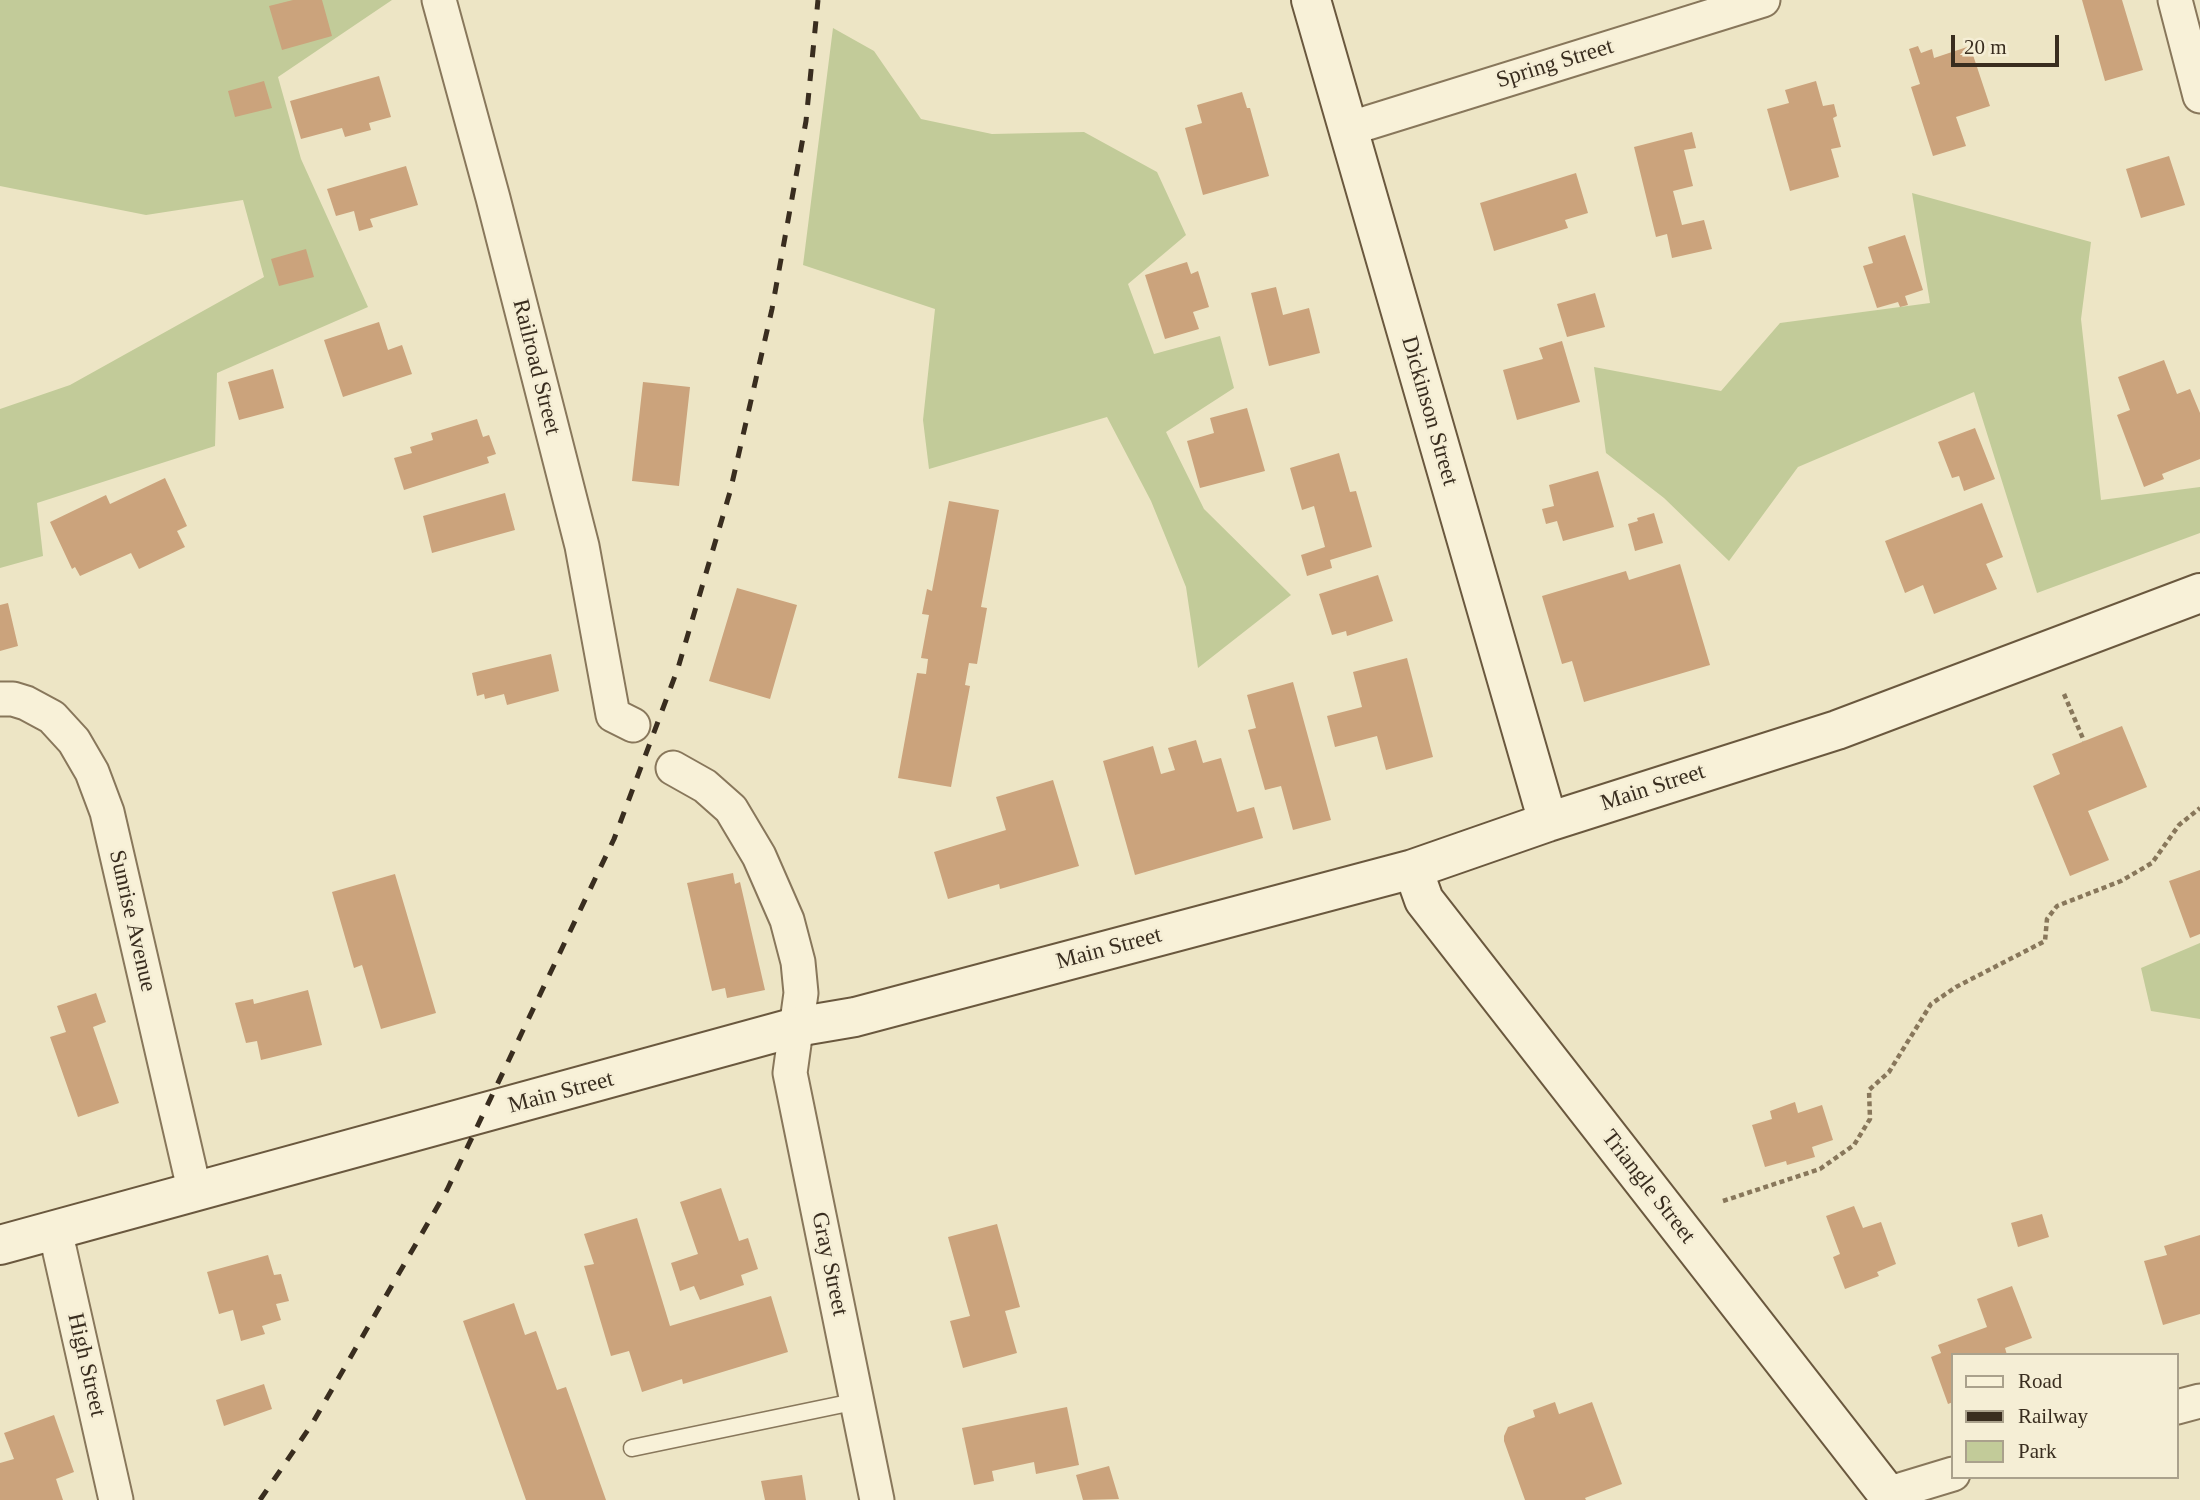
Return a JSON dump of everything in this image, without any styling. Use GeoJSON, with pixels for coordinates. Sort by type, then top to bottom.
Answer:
{"type":"FeatureCollection","features":[{"type":"Feature","properties":{"kind":"main road","name":"Dickinson Street"},"geometry":{"type":"LineString","coordinates":[[1311,0],[1548,822]]}},
{"type":"Feature","properties":{"kind":"main road","name":"Main Street"},"geometry":{"type":"LineString","coordinates":[[0,1245],[796,1027],[855,1017],[1413,869],[1548,822],[1836,730],[2200,593]]}},
{"type":"Feature","properties":{"kind":"main road","name":"Triangle Street"},"geometry":{"type":"LineString","coordinates":[[1413,869],[1424,900],[1889,1497]]}},
{"type":"Feature","properties":{"kind":"street","name":"Railroad Street"},"geometry":{"type":"LineString","coordinates":[[439,0],[582,546],[613,715],[633,725]]}},
{"type":"Feature","properties":{"kind":"street","name":"Spring Street"},"geometry":{"type":"LineString","coordinates":[[1348,129],[1763,0]]}},
{"type":"Feature","properties":{"kind":"street"},"geometry":{"type":"LineString","coordinates":[[2175,0],[2200,96]]}},
{"type":"Feature","properties":{"kind":"street","name":"Sunrise Avenue"},"geometry":{"type":"LineString","coordinates":[[0,699],[26,703],[52,718],[74,741],[92,772],[107,812],[195,1193]]}},
{"type":"Feature","properties":{"kind":"street"},"geometry":{"type":"LineString","coordinates":[[673,768],[705,786],[731,809],[759,856],[787,920],[798,962],[801,993],[796,1027]]}},
{"type":"Feature","properties":{"kind":"street","name":"Gray Street"},"geometry":{"type":"LineString","coordinates":[[796,1027],[790,1073],[877,1500]]}},
{"type":"Feature","properties":{"kind":"street","name":"High Street"},"geometry":{"type":"LineString","coordinates":[[55,1230],[116,1500]]}},
{"type":"Feature","properties":{"kind":"street"},"geometry":{"type":"LineString","coordinates":[[2179,1406],[2200,1401]]}},
{"type":"Feature","properties":{"kind":"street"},"geometry":{"type":"LineString","coordinates":[[1889,1497],[1952,1474]]}},
{"type":"Feature","properties":{"kind":"lane"},"geometry":{"type":"LineString","coordinates":[[632,1448],[858,1401]]}},
{"type":"Feature","properties":{"kind":"path"},"geometry":{"type":"LineString","coordinates":[[2064,694],[2084,741]]}},
{"type":"Feature","properties":{"kind":"path"},"geometry":{"type":"LineString","coordinates":[[1723,1201],[1820,1169],[1854,1146],[1870,1119],[1869,1090],[1889,1072],[1930,1004],[1956,987],[2045,941],[2047,919],[2057,906],[2121,881],[2152,863],[2179,825],[2200,808]]}},
{"type":"Feature","properties":{"kind":"green space"},"geometry":{"type":"Polygon","coordinates":[[[0,0],[392,0],[278,77],[301,159],[368,307],[217,373],[215,446],[37,503],[43,556],[0,568],[0,409],[70,385],[264,277],[243,200],[146,215],[0,186],[0,0]]]}},
{"type":"Feature","properties":{"kind":"green space"},"geometry":{"type":"Polygon","coordinates":[[[833,28],[874,51],[921,119],[992,134],[1084,132],[1157,172],[1186,235],[1128,284],[1154,354],[1220,336],[1234,388],[1166,432],[1204,509],[1291,595],[1198,668],[1186,587],[1151,501],[1107,417],[929,469],[923,420],[935,309],[803,265],[833,28]]]}},
{"type":"Feature","properties":{"kind":"green space"},"geometry":{"type":"Polygon","coordinates":[[[1912,193],[2091,242],[2081,319],[2101,500],[2200,487],[2200,533],[2037,593],[1974,392],[1798,467],[1729,561],[1664,498],[1606,453],[1594,367],[1721,391],[1780,323],[1930,303],[1912,193]]]}},
{"type":"Feature","properties":{"kind":"green space"},"geometry":{"type":"Polygon","coordinates":[[[2200,943],[2200,1019],[2151,1011],[2141,968],[2200,943]]]}},
{"type":"Feature","properties":{"kind":"building"},"geometry":{"type":"Polygon","coordinates":[[[293,0],[322,0],[332,36],[282,50],[269,6],[293,0]]]}},
{"type":"Feature","properties":{"kind":"building"},"geometry":{"type":"Polygon","coordinates":[[[2082,0],[2122,0],[2143,70],[2105,81],[2082,0]]]}},
{"type":"Feature","properties":{"kind":"building"},"geometry":{"type":"Polygon","coordinates":[[[1918,46],[1921,53],[1932,49],[1934,58],[1970,46],[1990,106],[1956,117],[1966,146],[1933,156],[1911,87],[1920,84],[1909,49],[1918,46]]]}},
{"type":"Feature","properties":{"kind":"building"},"geometry":{"type":"Polygon","coordinates":[[[379,76],[391,117],[369,123],[371,130],[345,137],[342,128],[301,139],[290,101],[379,76]]]}},
{"type":"Feature","properties":{"kind":"building"},"geometry":{"type":"Polygon","coordinates":[[[264,81],[272,108],[235,117],[228,91],[264,81]]]}},
{"type":"Feature","properties":{"kind":"building"},"geometry":{"type":"Polygon","coordinates":[[[1816,81],[1823,106],[1834,104],[1837,116],[1833,118],[1841,147],[1831,149],[1839,177],[1790,191],[1767,109],[1789,103],[1785,90],[1816,81]]]}},
{"type":"Feature","properties":{"kind":"building"},"geometry":{"type":"Polygon","coordinates":[[[1242,92],[1247,108],[1250,108],[1269,176],[1203,195],[1185,128],[1202,123],[1197,105],[1242,92]]]}},
{"type":"Feature","properties":{"kind":"building"},"geometry":{"type":"Polygon","coordinates":[[[1692,132],[1696,148],[1684,150],[1693,186],[1673,191],[1682,225],[1704,220],[1712,249],[1672,258],[1667,234],[1656,237],[1634,147],[1692,132]]]}},
{"type":"Feature","properties":{"kind":"building"},"geometry":{"type":"Polygon","coordinates":[[[2169,156],[2185,205],[2141,218],[2126,169],[2169,156]]]}},
{"type":"Feature","properties":{"kind":"building"},"geometry":{"type":"Polygon","coordinates":[[[406,166],[418,205],[370,219],[373,227],[359,231],[354,211],[336,216],[327,189],[406,166]]]}},
{"type":"Feature","properties":{"kind":"building"},"geometry":{"type":"Polygon","coordinates":[[[1576,173],[1588,213],[1565,220],[1568,228],[1494,251],[1480,203],[1576,173]]]}},
{"type":"Feature","properties":{"kind":"building"},"geometry":{"type":"Polygon","coordinates":[[[1905,235],[1923,290],[1905,296],[1908,305],[1900,307],[1898,302],[1877,308],[1863,266],[1873,263],[1868,247],[1905,235]]]}},
{"type":"Feature","properties":{"kind":"building"},"geometry":{"type":"Polygon","coordinates":[[[306,249],[314,277],[279,286],[271,259],[306,249]]]}},
{"type":"Feature","properties":{"kind":"building"},"geometry":{"type":"Polygon","coordinates":[[[1187,262],[1191,274],[1198,271],[1209,307],[1193,312],[1199,329],[1165,339],[1145,275],[1187,262]]]}},
{"type":"Feature","properties":{"kind":"building"},"geometry":{"type":"Polygon","coordinates":[[[1276,287],[1283,315],[1309,308],[1320,353],[1269,366],[1251,293],[1276,287]]]}},
{"type":"Feature","properties":{"kind":"building"},"geometry":{"type":"Polygon","coordinates":[[[1595,293],[1605,327],[1567,337],[1557,304],[1595,293]]]}},
{"type":"Feature","properties":{"kind":"building"},"geometry":{"type":"Polygon","coordinates":[[[379,322],[388,350],[402,345],[412,374],[343,397],[324,340],[379,322]]]}},
{"type":"Feature","properties":{"kind":"building"},"geometry":{"type":"Polygon","coordinates":[[[1562,341],[1580,402],[1517,420],[1503,370],[1543,359],[1539,348],[1562,341]]]}},
{"type":"Feature","properties":{"kind":"building"},"geometry":{"type":"Polygon","coordinates":[[[2164,360],[2177,394],[2190,389],[2200,413],[2200,459],[2162,474],[2164,479],[2144,487],[2117,415],[2130,410],[2118,377],[2164,360]]]}},
{"type":"Feature","properties":{"kind":"building"},"geometry":{"type":"Polygon","coordinates":[[[273,369],[284,408],[239,420],[228,382],[273,369]]]}},
{"type":"Feature","properties":{"kind":"building"},"geometry":{"type":"Polygon","coordinates":[[[643,382],[690,387],[679,486],[632,481],[643,382]]]}},
{"type":"Feature","properties":{"kind":"building"},"geometry":{"type":"Polygon","coordinates":[[[1247,408],[1265,471],[1200,488],[1187,441],[1214,433],[1210,418],[1247,408]]]}},
{"type":"Feature","properties":{"kind":"building"},"geometry":{"type":"Polygon","coordinates":[[[477,419],[483,437],[489,435],[496,454],[487,457],[489,463],[404,490],[394,458],[412,453],[410,447],[433,440],[431,433],[477,419]]]}},
{"type":"Feature","properties":{"kind":"building"},"geometry":{"type":"Polygon","coordinates":[[[1975,428],[1995,479],[1964,491],[1959,476],[1952,478],[1938,442],[1975,428]]]}},
{"type":"Feature","properties":{"kind":"building"},"geometry":{"type":"Polygon","coordinates":[[[1339,453],[1350,492],[1356,491],[1372,547],[1330,560],[1332,568],[1307,576],[1301,555],[1325,547],[1314,506],[1302,510],[1290,468],[1339,453]]]}},
{"type":"Feature","properties":{"kind":"building"},"geometry":{"type":"Polygon","coordinates":[[[1598,471],[1614,527],[1563,541],[1557,521],[1546,524],[1542,509],[1554,506],[1549,485],[1598,471]]]}},
{"type":"Feature","properties":{"kind":"building"},"geometry":{"type":"Polygon","coordinates":[[[165,478],[187,526],[177,531],[185,547],[139,569],[131,553],[80,576],[75,567],[72,569],[50,522],[106,495],[110,504],[165,478]]]}},
{"type":"Feature","properties":{"kind":"building"},"geometry":{"type":"Polygon","coordinates":[[[505,493],[515,530],[432,553],[423,516],[505,493]]]}},
{"type":"Feature","properties":{"kind":"building"},"geometry":{"type":"Polygon","coordinates":[[[949,501],[999,510],[981,607],[987,608],[977,664],[969,663],[965,685],[970,686],[951,787],[898,778],[917,673],[926,674],[928,659],[921,658],[929,615],[922,614],[927,589],[932,591],[949,501]]]}},
{"type":"Feature","properties":{"kind":"building"},"geometry":{"type":"Polygon","coordinates":[[[1982,503],[2003,557],[1986,564],[1997,589],[1934,614],[1923,585],[1905,593],[1885,541],[1982,503]]]}},
{"type":"Feature","properties":{"kind":"building"},"geometry":{"type":"Polygon","coordinates":[[[1654,513],[1663,543],[1635,551],[1628,524],[1654,513]]]}},
{"type":"Feature","properties":{"kind":"building"},"geometry":{"type":"Polygon","coordinates":[[[1680,564],[1710,665],[1584,702],[1572,661],[1562,664],[1542,596],[1626,571],[1629,580],[1680,564]]]}},
{"type":"Feature","properties":{"kind":"building"},"geometry":{"type":"Polygon","coordinates":[[[1378,575],[1393,621],[1347,636],[1346,631],[1332,635],[1319,594],[1378,575]]]}},
{"type":"Feature","properties":{"kind":"building"},"geometry":{"type":"Polygon","coordinates":[[[737,588],[797,605],[770,699],[709,681],[737,588]]]}},
{"type":"Feature","properties":{"kind":"building"},"geometry":{"type":"Polygon","coordinates":[[[8,603],[18,646],[0,651],[0,605],[8,603]]]}},
{"type":"Feature","properties":{"kind":"building"},"geometry":{"type":"Polygon","coordinates":[[[551,654],[559,691],[507,705],[504,694],[485,699],[484,694],[477,696],[472,673],[551,654]]]}},
{"type":"Feature","properties":{"kind":"building"},"geometry":{"type":"Polygon","coordinates":[[[1407,658],[1433,757],[1386,770],[1377,736],[1335,747],[1327,716],[1362,707],[1353,672],[1407,658]]]}},
{"type":"Feature","properties":{"kind":"building"},"geometry":{"type":"Polygon","coordinates":[[[1293,682],[1331,820],[1293,830],[1281,786],[1265,790],[1248,730],[1256,728],[1247,695],[1293,682]]]}},
{"type":"Feature","properties":{"kind":"building"},"geometry":{"type":"Polygon","coordinates":[[[2122,726],[2147,787],[2088,811],[2109,860],[2070,876],[2033,786],[2060,774],[2052,754],[2122,726]]]}},
{"type":"Feature","properties":{"kind":"building"},"geometry":{"type":"Polygon","coordinates":[[[1196,740],[1203,763],[1221,758],[1237,812],[1254,807],[1263,838],[1135,875],[1103,761],[1153,746],[1161,774],[1175,770],[1168,748],[1196,740]]]}},
{"type":"Feature","properties":{"kind":"building"},"geometry":{"type":"Polygon","coordinates":[[[1053,780],[1079,866],[1000,889],[999,884],[948,899],[934,852],[1006,830],[996,797],[1053,780]]]}},
{"type":"Feature","properties":{"kind":"building"},"geometry":{"type":"Polygon","coordinates":[[[2200,870],[2200,934],[2190,938],[2169,881],[2200,870]]]}},
{"type":"Feature","properties":{"kind":"building"},"geometry":{"type":"Polygon","coordinates":[[[733,873],[735,884],[740,882],[765,990],[727,998],[725,988],[712,991],[687,883],[733,873]]]}},
{"type":"Feature","properties":{"kind":"building"},"geometry":{"type":"Polygon","coordinates":[[[395,874],[436,1013],[381,1029],[362,965],[354,968],[332,892],[395,874]]]}},
{"type":"Feature","properties":{"kind":"building"},"geometry":{"type":"Polygon","coordinates":[[[308,990],[322,1045],[261,1060],[257,1041],[246,1043],[235,1003],[253,999],[254,1004],[308,990]]]}},
{"type":"Feature","properties":{"kind":"building"},"geometry":{"type":"Polygon","coordinates":[[[96,993],[106,1022],[93,1027],[119,1103],[78,1117],[50,1037],[66,1032],[57,1006],[96,993]]]}},
{"type":"Feature","properties":{"kind":"building"},"geometry":{"type":"Polygon","coordinates":[[[1795,1102],[1798,1113],[1822,1105],[1833,1140],[1812,1147],[1815,1157],[1787,1165],[1786,1161],[1765,1167],[1752,1125],[1772,1119],[1770,1111],[1795,1102]]]}},
{"type":"Feature","properties":{"kind":"building"},"geometry":{"type":"Polygon","coordinates":[[[721,1188],[739,1241],[748,1238],[758,1269],[741,1275],[744,1285],[700,1300],[694,1286],[680,1291],[671,1263],[698,1254],[680,1202],[721,1188]]]}},
{"type":"Feature","properties":{"kind":"building"},"geometry":{"type":"Polygon","coordinates":[[[1854,1206],[1863,1228],[1881,1222],[1896,1264],[1877,1272],[1879,1276],[1845,1289],[1833,1257],[1840,1254],[1826,1216],[1854,1206]]]}},
{"type":"Feature","properties":{"kind":"building"},"geometry":{"type":"Polygon","coordinates":[[[2042,1214],[2049,1237],[2018,1247],[2011,1223],[2042,1214]]]}},
{"type":"Feature","properties":{"kind":"building"},"geometry":{"type":"Polygon","coordinates":[[[637,1218],[670,1326],[771,1296],[788,1352],[683,1384],[682,1379],[642,1392],[629,1351],[611,1356],[584,1266],[594,1264],[584,1234],[637,1218]]]}},
{"type":"Feature","properties":{"kind":"building"},"geometry":{"type":"Polygon","coordinates":[[[997,1224],[1020,1307],[1005,1311],[1017,1353],[963,1368],[950,1321],[970,1316],[948,1237],[997,1224]]]}},
{"type":"Feature","properties":{"kind":"building"},"geometry":{"type":"Polygon","coordinates":[[[2200,1235],[2200,1314],[2163,1325],[2144,1261],[2167,1255],[2164,1246],[2200,1235]]]}},
{"type":"Feature","properties":{"kind":"building"},"geometry":{"type":"Polygon","coordinates":[[[268,1255],[274,1275],[281,1274],[289,1301],[276,1304],[281,1320],[262,1326],[265,1334],[241,1341],[233,1310],[219,1314],[207,1272],[268,1255]]]}},
{"type":"Feature","properties":{"kind":"building"},"geometry":{"type":"Polygon","coordinates":[[[2012,1286],[2032,1338],[2005,1348],[2006,1353],[1952,1353],[1952,1402],[1948,1404],[1931,1357],[1941,1353],[1938,1345],[1987,1327],[1977,1299],[2012,1286]]]}},
{"type":"Feature","properties":{"kind":"building"},"geometry":{"type":"Polygon","coordinates":[[[514,1303],[525,1335],[536,1331],[557,1390],[566,1387],[606,1500],[526,1500],[463,1321],[514,1303]]]}},
{"type":"Feature","properties":{"kind":"building"},"geometry":{"type":"Polygon","coordinates":[[[264,1384],[272,1409],[224,1426],[216,1400],[264,1384]]]}},
{"type":"Feature","properties":{"kind":"building"},"geometry":{"type":"Polygon","coordinates":[[[1555,1402],[1559,1414],[1592,1402],[1622,1484],[1585,1498],[1586,1500],[1525,1500],[1504,1436],[1508,1427],[1535,1417],[1533,1410],[1555,1402]]]}},
{"type":"Feature","properties":{"kind":"building"},"geometry":{"type":"Polygon","coordinates":[[[1067,1407],[1079,1465],[1036,1474],[1034,1462],[992,1471],[994,1481],[974,1485],[962,1428],[1067,1407]]]}},
{"type":"Feature","properties":{"kind":"building"},"geometry":{"type":"Polygon","coordinates":[[[54,1415],[74,1472],[56,1479],[63,1500],[0,1500],[0,1463],[14,1459],[4,1433],[54,1415]]]}},
{"type":"Feature","properties":{"kind":"building"},"geometry":{"type":"Polygon","coordinates":[[[1109,1466],[1119,1499],[1083,1500],[1076,1475],[1109,1466]]]}},
{"type":"Feature","properties":{"kind":"building"},"geometry":{"type":"Polygon","coordinates":[[[802,1475],[806,1500],[765,1500],[761,1481],[802,1475]]]}},
{"type":"Feature","properties":{"kind":"railway"},"geometry":{"type":"LineString","coordinates":[[260,1500],[312,1424],[447,1190],[614,839],[678,668],[730,492],[772,309],[806,121],[818,0]]}}]}
